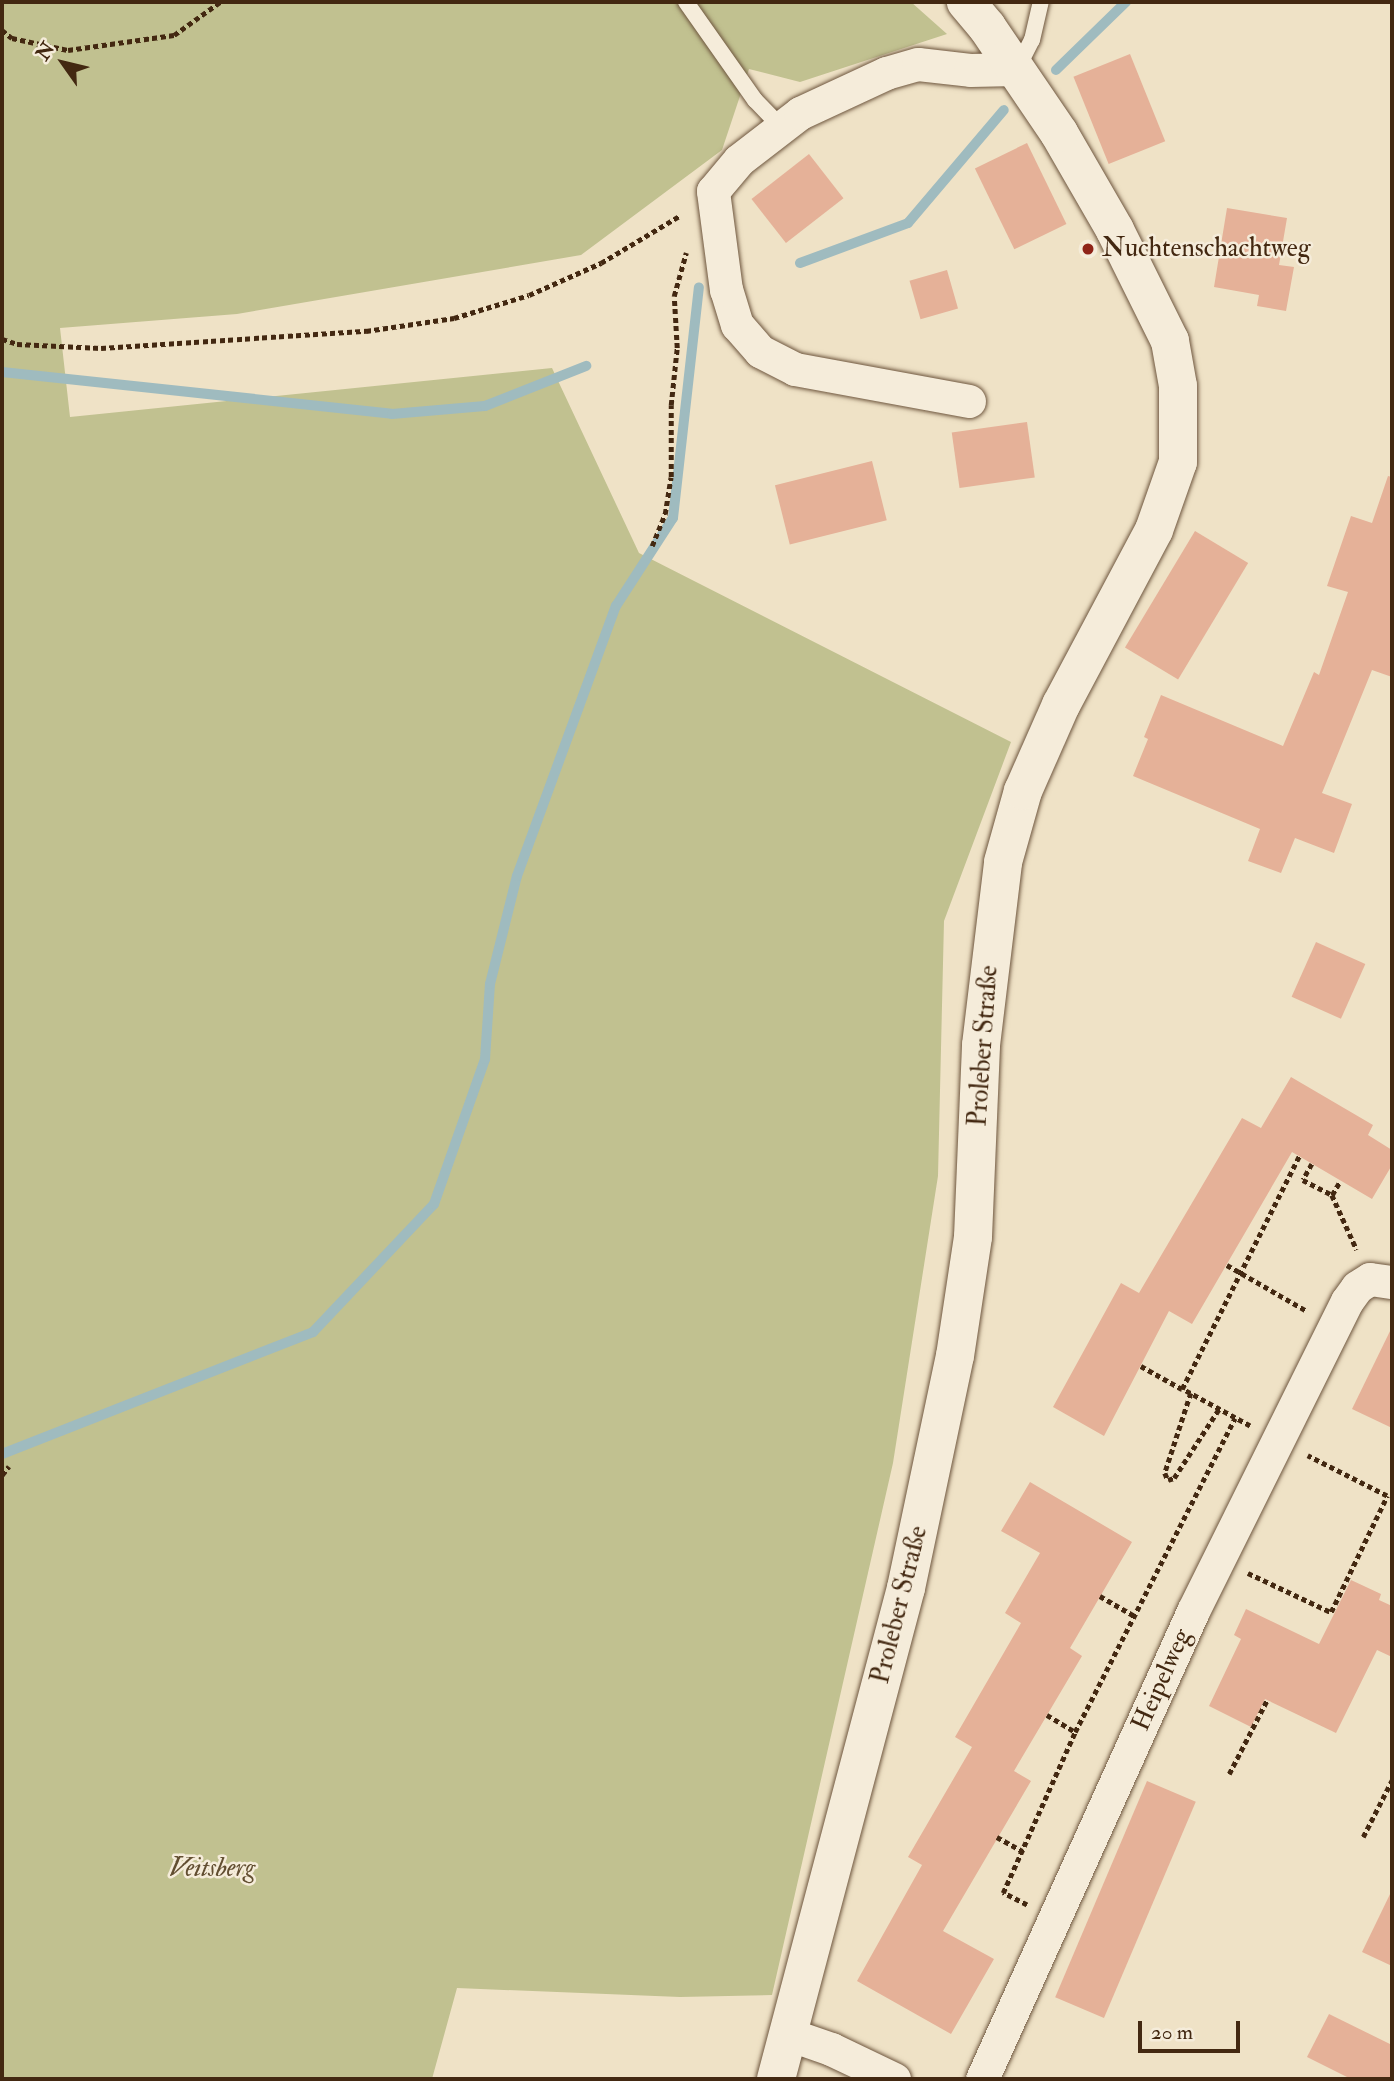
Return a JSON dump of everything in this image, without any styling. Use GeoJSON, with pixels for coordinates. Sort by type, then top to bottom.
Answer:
{"type":"FeatureCollection","features":[{"type":"Feature","properties":{"kind":"main road","name":"Proleber Straße"},"geometry":{"type":"LineString","coordinates":[[776,2079],[906,1588],[956,1356],[973,1237],[981,1045],[1003,862],[1028,778],[1061,705],[1154,530],[1178,462],[1178,386],[1170,341],[1115,230],[1059,132],[1017,69],[966,2]]}},
{"type":"Feature","properties":{"kind":"street"},"geometry":{"type":"LineString","coordinates":[[969,401],[795,369],[760,351],[737,325],[726,290],[713,191],[739,160],[800,113],[886,73],[918,64],[970,70],[1017,69]]}},
{"type":"Feature","properties":{"kind":"street","name":"Heipelweg"},"geometry":{"type":"LineString","coordinates":[[982,2079],[1219,1559],[1277,1441],[1373,1283]]}},
{"type":"Feature","properties":{"kind":"street"},"geometry":{"type":"LineString","coordinates":[[788,2034],[831,2049],[894,2079]]}},
{"type":"Feature","properties":{"kind":"lane"},"geometry":{"type":"LineString","coordinates":[[686,2],[755,100],[781,127]]}},
{"type":"Feature","properties":{"kind":"lane"},"geometry":{"type":"LineString","coordinates":[[1017,69],[1032,40],[1041,2]]}},
{"type":"Feature","properties":{"kind":"path"},"geometry":{"type":"LineString","coordinates":[[2,30],[12,38],[68,50],[174,34],[220,2]]}},
{"type":"Feature","properties":{"kind":"path"},"geometry":{"type":"LineString","coordinates":[[2,339],[17,344],[101,348],[366,331],[454,318],[529,295],[601,263],[668,225],[713,191]]}},
{"type":"Feature","properties":{"kind":"path"},"geometry":{"type":"LineString","coordinates":[[652,546],[665,514],[671,477],[671,405],[677,348],[674,296],[689,242]]}},
{"type":"Feature","properties":{"kind":"path"},"geometry":{"type":"LineString","coordinates":[[1182,1389],[1299,1156]]}},
{"type":"Feature","properties":{"kind":"path"},"geometry":{"type":"LineString","coordinates":[[1312,1164],[1303,1180],[1332,1195],[1373,1283]]}},
{"type":"Feature","properties":{"kind":"path"},"geometry":{"type":"LineString","coordinates":[[1332,1195],[1340,1181]]}},
{"type":"Feature","properties":{"kind":"path"},"geometry":{"type":"LineString","coordinates":[[1227,1265],[1273,1291]]}},
{"type":"Feature","properties":{"kind":"path"},"geometry":{"type":"LineString","coordinates":[[1141,1366],[1191,1393],[1219,1409],[1174,1478],[1168,1480],[1165,1473],[1191,1393]]}},
{"type":"Feature","properties":{"kind":"path"},"geometry":{"type":"LineString","coordinates":[[1055,1918],[1003,1893],[1075,1732],[1235,1418]]}},
{"type":"Feature","properties":{"kind":"path"},"geometry":{"type":"LineString","coordinates":[[1219,1559],[1331,1612],[1390,1497],[1277,1441]]}},
{"type":"Feature","properties":{"kind":"path"},"geometry":{"type":"LineString","coordinates":[[2,1475],[9,1466]]}},
{"type":"Feature","properties":{"kind":"path"},"geometry":{"type":"LineString","coordinates":[[1100,1596],[1134,1616]]}},
{"type":"Feature","properties":{"kind":"path"},"geometry":{"type":"LineString","coordinates":[[1229,1774],[1267,1700]]}},
{"type":"Feature","properties":{"kind":"path"},"geometry":{"type":"LineString","coordinates":[[1047,1715],[1075,1732]]}},
{"type":"Feature","properties":{"kind":"path"},"geometry":{"type":"LineString","coordinates":[[1363,1837],[1392,1780]]}},
{"type":"Feature","properties":{"kind":"path"},"geometry":{"type":"LineString","coordinates":[[997,1837],[1022,1851]]}},
{"type":"Feature","properties":{"kind":"green space","name":"Veitsberg"},"geometry":{"type":"Polygon","coordinates":[[[2,2],[911,2],[947,34],[800,82],[749,69],[722,150],[581,255],[237,314],[60,328],[70,417],[552,368],[639,553],[1011,742],[944,921],[938,1176],[893,1463],[772,1995],[680,1997],[457,1988],[432,2079],[2,2079],[2,2]]]}},
{"type":"Feature","properties":{"kind":"building"},"geometry":{"type":"Polygon","coordinates":[[[1130,54],[1165,141],[1109,164],[1073,77],[1130,54]]]}},
{"type":"Feature","properties":{"kind":"building"},"geometry":{"type":"Polygon","coordinates":[[[1027,143],[1066,224],[1014,249],[975,168],[1027,143]]]}},
{"type":"Feature","properties":{"kind":"building"},"geometry":{"type":"Polygon","coordinates":[[[809,154],[843,198],[786,243],[751,199],[809,154]]]}},
{"type":"Feature","properties":{"kind":"building"},"geometry":{"type":"Polygon","coordinates":[[[1227,208],[1287,218],[1279,265],[1294,267],[1286,311],[1257,306],[1259,295],[1214,287],[1227,208]]]}},
{"type":"Feature","properties":{"kind":"building"},"geometry":{"type":"Polygon","coordinates":[[[947,270],[958,308],[921,319],[910,281],[947,270]]]}},
{"type":"Feature","properties":{"kind":"building"},"geometry":{"type":"Polygon","coordinates":[[[1027,422],[1035,477],[960,488],[952,433],[1027,422]]]}},
{"type":"Feature","properties":{"kind":"building"},"geometry":{"type":"Polygon","coordinates":[[[872,461],[887,520],[790,544],[775,485],[872,461]]]}},
{"type":"Feature","properties":{"kind":"building"},"geometry":{"type":"Polygon","coordinates":[[[1388,476],[1392,477],[1392,677],[1372,670],[1322,793],[1352,804],[1334,853],[1295,838],[1281,873],[1248,861],[1260,829],[1133,776],[1148,739],[1144,737],[1161,695],[1283,746],[1314,672],[1319,675],[1348,592],[1327,586],[1351,516],[1372,523],[1388,476]]]}},
{"type":"Feature","properties":{"kind":"building"},"geometry":{"type":"Polygon","coordinates":[[[1195,531],[1248,563],[1178,680],[1125,648],[1195,531]]]}},
{"type":"Feature","properties":{"kind":"building"},"geometry":{"type":"Polygon","coordinates":[[[1316,942],[1365,964],[1341,1019],[1292,997],[1316,942]]]}},
{"type":"Feature","properties":{"kind":"building"},"geometry":{"type":"Polygon","coordinates":[[[1291,1077],[1373,1125],[1368,1135],[1392,1150],[1392,1165],[1372,1199],[1292,1152],[1192,1324],[1169,1311],[1104,1436],[1053,1407],[1121,1283],[1139,1293],[1242,1118],[1261,1128],[1291,1077]]]}},
{"type":"Feature","properties":{"kind":"building"},"geometry":{"type":"Polygon","coordinates":[[[1392,1327],[1392,1428],[1352,1409],[1392,1327]]]}},
{"type":"Feature","properties":{"kind":"building"},"geometry":{"type":"Polygon","coordinates":[[[1030,1482],[1132,1542],[1070,1648],[1082,1656],[1014,1771],[1031,1781],[943,1931],[994,1959],[951,2034],[857,1981],[922,1865],[908,1857],[972,1747],[955,1737],[1021,1623],[1005,1613],[1040,1553],[1001,1531],[1030,1482]]]}},
{"type":"Feature","properties":{"kind":"building"},"geometry":{"type":"Polygon","coordinates":[[[1351,1580],[1381,1594],[1379,1600],[1392,1606],[1392,1657],[1377,1650],[1336,1733],[1265,1699],[1251,1727],[1209,1706],[1241,1639],[1234,1635],[1246,1609],[1319,1644],[1351,1580]]]}},
{"type":"Feature","properties":{"kind":"building"},"geometry":{"type":"Polygon","coordinates":[[[1147,1781],[1196,1802],[1104,2018],[1055,1997],[1147,1781]]]}},
{"type":"Feature","properties":{"kind":"building"},"geometry":{"type":"Polygon","coordinates":[[[1392,1890],[1392,1966],[1362,1952],[1392,1890]]]}},
{"type":"Feature","properties":{"kind":"building"},"geometry":{"type":"Polygon","coordinates":[[[1329,2014],[1392,2045],[1392,2079],[1351,2079],[1307,2057],[1329,2014]]]}},
{"type":"Feature","properties":{"kind":"waterway"},"geometry":{"type":"LineString","coordinates":[[1056,70],[1126,2]]}},
{"type":"Feature","properties":{"kind":"waterway"},"geometry":{"type":"LineString","coordinates":[[800,263],[908,223],[1004,110]]}},
{"type":"Feature","properties":{"kind":"waterway"},"geometry":{"type":"LineString","coordinates":[[2,1454],[313,1332],[434,1204],[485,1059],[490,984],[517,876],[616,606],[673,518],[699,287]]}},
{"type":"Feature","properties":{"kind":"waterway"},"geometry":{"type":"LineString","coordinates":[[2,372],[392,414],[485,406],[586,366]]}},
{"type":"Feature","properties":{"kind":"place","name":"Nuchtenschachtweg"},"geometry":{"type":"Point","coordinates":[1088,249]}}]}
